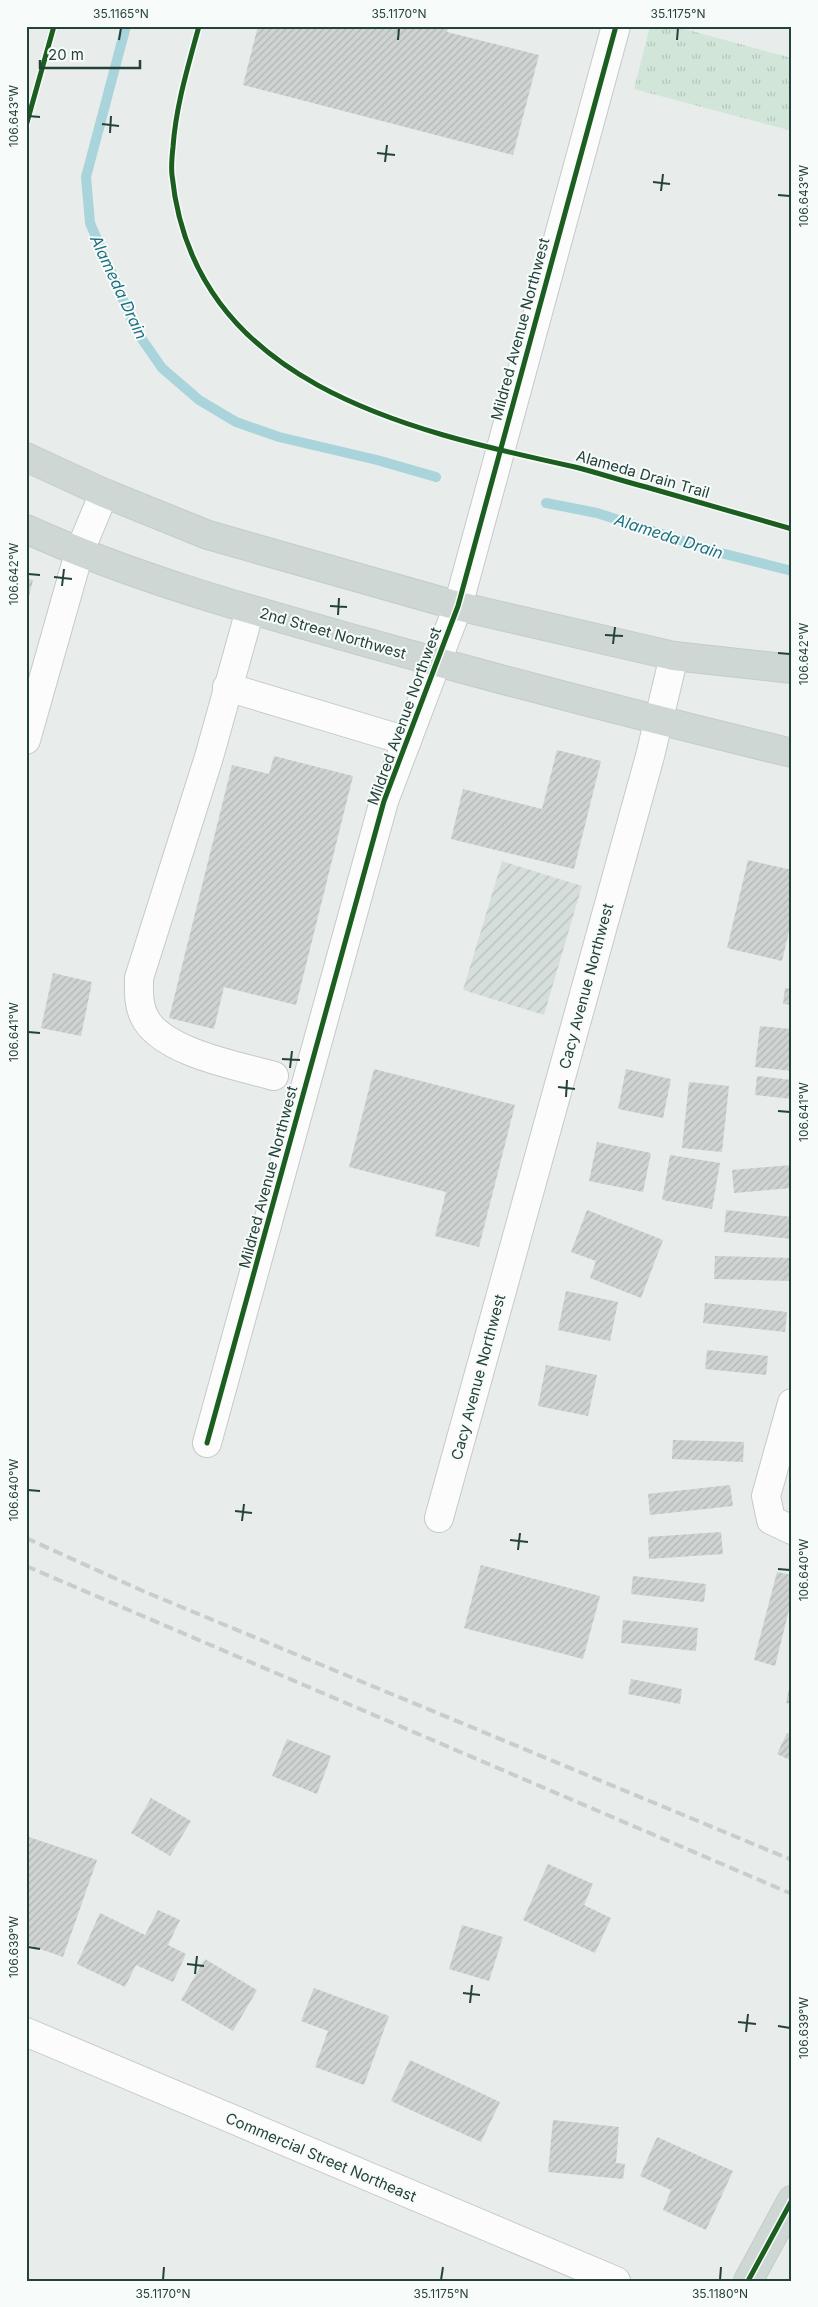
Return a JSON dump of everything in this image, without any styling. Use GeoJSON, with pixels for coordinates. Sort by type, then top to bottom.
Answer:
{"type":"FeatureCollection","features":[{"type":"Feature","properties":{"kind":"main road"},"geometry":{"type":"LineString","coordinates":[[26,457],[104,493],[208,535],[458,606],[674,656],[792,669]]}},
{"type":"Feature","properties":{"kind":"main road","name":"2nd Street Northwest"},"geometry":{"type":"LineString","coordinates":[[26,529],[79,553],[199,595],[250,610],[659,721],[792,753]]}},
{"type":"Feature","properties":{"kind":"main road"},"geometry":{"type":"LineString","coordinates":[[748,2281],[792,2200]]}},
{"type":"Feature","properties":{"kind":"street","name":"Mildred Avenue Northwest"},"geometry":{"type":"LineString","coordinates":[[207,1443],[384,801],[458,606],[616,26]]}},
{"type":"Feature","properties":{"kind":"street"},"geometry":{"type":"LineString","coordinates":[[26,740],[79,553],[104,493]]}},
{"type":"Feature","properties":{"kind":"street"},"geometry":{"type":"LineString","coordinates":[[250,610],[209,757],[139,978],[139,998],[144,1017],[156,1032],[185,1051],[274,1076]]}},
{"type":"Feature","properties":{"kind":"street","name":"Cacy Avenue Northwest"},"geometry":{"type":"LineString","coordinates":[[440,1518],[659,721],[674,656]]}},
{"type":"Feature","properties":{"kind":"street"},"geometry":{"type":"LineString","coordinates":[[227,687],[407,742]]}},
{"type":"Feature","properties":{"kind":"street"},"geometry":{"type":"LineString","coordinates":[[792,1403],[766,1496],[771,1520],[792,1530]]}},
{"type":"Feature","properties":{"kind":"street","name":"Commercial Street Northeast"},"geometry":{"type":"LineString","coordinates":[[26,2032],[616,2281]]}},
{"type":"Feature","properties":{"kind":"shaded area"},"geometry":{"type":"Polygon","coordinates":[[[502,861],[582,886],[544,1015],[463,990],[502,861]]]}},
{"type":"Feature","properties":{"kind":"green space"},"geometry":{"type":"Polygon","coordinates":[[[650,26],[673,26],[792,58],[792,131],[634,89],[650,26]]]}},
{"type":"Feature","properties":{"kind":"building"},"geometry":{"type":"Polygon","coordinates":[[[258,26],[449,26],[447,32],[539,55],[513,155],[243,85],[258,26]]]}},
{"type":"Feature","properties":{"kind":"building"},"geometry":{"type":"Polygon","coordinates":[[[26,578],[33,580],[27,604],[26,604],[26,578]]]}},
{"type":"Feature","properties":{"kind":"building"},"geometry":{"type":"Polygon","coordinates":[[[557,750],[601,761],[574,869],[451,839],[463,789],[542,809],[557,750]]]}},
{"type":"Feature","properties":{"kind":"building"},"geometry":{"type":"Polygon","coordinates":[[[274,756],[353,776],[296,1005],[224,987],[214,1029],[169,1018],[232,765],[269,774],[274,756]]]}},
{"type":"Feature","properties":{"kind":"building"},"geometry":{"type":"Polygon","coordinates":[[[748,860],[792,870],[792,919],[782,961],[727,948],[748,860]]]}},
{"type":"Feature","properties":{"kind":"building"},"geometry":{"type":"Polygon","coordinates":[[[53,973],[92,982],[81,1036],[41,1028],[53,973]]]}},
{"type":"Feature","properties":{"kind":"building"},"geometry":{"type":"Polygon","coordinates":[[[785,988],[792,989],[792,1005],[783,1004],[785,988]]]}},
{"type":"Feature","properties":{"kind":"building"},"geometry":{"type":"Polygon","coordinates":[[[760,1026],[792,1029],[792,1071],[755,1067],[760,1026]]]}},
{"type":"Feature","properties":{"kind":"building"},"geometry":{"type":"Polygon","coordinates":[[[374,1069],[515,1105],[479,1247],[435,1236],[446,1192],[349,1167],[374,1069]]]}},
{"type":"Feature","properties":{"kind":"building"},"geometry":{"type":"Polygon","coordinates":[[[626,1069],[671,1079],[663,1118],[618,1109],[626,1069]]]}},
{"type":"Feature","properties":{"kind":"building"},"geometry":{"type":"Polygon","coordinates":[[[757,1076],[792,1080],[792,1099],[755,1095],[757,1076]]]}},
{"type":"Feature","properties":{"kind":"building"},"geometry":{"type":"Polygon","coordinates":[[[689,1082],[729,1086],[722,1152],[682,1148],[689,1082]]]}},
{"type":"Feature","properties":{"kind":"building"},"geometry":{"type":"Polygon","coordinates":[[[597,1142],[651,1153],[643,1192],[589,1181],[597,1142]]]}},
{"type":"Feature","properties":{"kind":"building"},"geometry":{"type":"Polygon","coordinates":[[[670,1155],[720,1163],[712,1209],[662,1200],[670,1155]]]}},
{"type":"Feature","properties":{"kind":"building"},"geometry":{"type":"Polygon","coordinates":[[[792,1165],[792,1188],[734,1193],[732,1170],[792,1165]]]}},
{"type":"Feature","properties":{"kind":"building"},"geometry":{"type":"Polygon","coordinates":[[[587,1210],[663,1240],[641,1298],[590,1278],[596,1261],[571,1252],[587,1210]]]}},
{"type":"Feature","properties":{"kind":"building"},"geometry":{"type":"Polygon","coordinates":[[[726,1210],[792,1217],[792,1239],[724,1232],[726,1210]]]}},
{"type":"Feature","properties":{"kind":"building"},"geometry":{"type":"Polygon","coordinates":[[[715,1256],[792,1258],[792,1281],[714,1279],[715,1256]]]}},
{"type":"Feature","properties":{"kind":"building"},"geometry":{"type":"Polygon","coordinates":[[[566,1291],[618,1302],[610,1341],[558,1330],[566,1291]]]}},
{"type":"Feature","properties":{"kind":"building"},"geometry":{"type":"Polygon","coordinates":[[[705,1303],[787,1312],[785,1332],[703,1323],[705,1303]]]}},
{"type":"Feature","properties":{"kind":"building"},"geometry":{"type":"Polygon","coordinates":[[[707,1350],[768,1356],[766,1375],[705,1369],[707,1350]]]}},
{"type":"Feature","properties":{"kind":"building"},"geometry":{"type":"Polygon","coordinates":[[[546,1365],[597,1375],[588,1416],[538,1406],[546,1365]]]}},
{"type":"Feature","properties":{"kind":"building"},"geometry":{"type":"Polygon","coordinates":[[[673,1440],[744,1442],[743,1462],[672,1459],[673,1440]]]}},
{"type":"Feature","properties":{"kind":"building"},"geometry":{"type":"Polygon","coordinates":[[[730,1485],[733,1506],[650,1515],[648,1494],[730,1485]]]}},
{"type":"Feature","properties":{"kind":"building"},"geometry":{"type":"Polygon","coordinates":[[[721,1532],[723,1554],[649,1559],[648,1537],[721,1532]]]}},
{"type":"Feature","properties":{"kind":"building"},"geometry":{"type":"Polygon","coordinates":[[[481,1565],[600,1596],[583,1659],[464,1628],[481,1565]]]}},
{"type":"Feature","properties":{"kind":"building"},"geometry":{"type":"Polygon","coordinates":[[[777,1572],[792,1575],[792,1598],[775,1666],[754,1660],[777,1572]]]}},
{"type":"Feature","properties":{"kind":"building"},"geometry":{"type":"Polygon","coordinates":[[[633,1576],[706,1584],[704,1602],[631,1594],[633,1576]]]}},
{"type":"Feature","properties":{"kind":"building"},"geometry":{"type":"Polygon","coordinates":[[[623,1620],[698,1628],[696,1651],[621,1643],[623,1620]]]}},
{"type":"Feature","properties":{"kind":"building"},"geometry":{"type":"Polygon","coordinates":[[[631,1679],[682,1689],[680,1704],[628,1694],[631,1679]]]}},
{"type":"Feature","properties":{"kind":"building"},"geometry":{"type":"Polygon","coordinates":[[[792,1679],[792,1704],[786,1703],[792,1679]]]}},
{"type":"Feature","properties":{"kind":"building"},"geometry":{"type":"Polygon","coordinates":[[[787,1733],[792,1735],[792,1761],[777,1754],[787,1733]]]}},
{"type":"Feature","properties":{"kind":"building"},"geometry":{"type":"Polygon","coordinates":[[[287,1739],[331,1756],[317,1794],[272,1776],[287,1739]]]}},
{"type":"Feature","properties":{"kind":"building"},"geometry":{"type":"Polygon","coordinates":[[[151,1798],[191,1821],[170,1856],[131,1833],[151,1798]]]}},
{"type":"Feature","properties":{"kind":"building"},"geometry":{"type":"Polygon","coordinates":[[[26,1836],[97,1860],[63,1957],[26,1944],[26,1836]]]}},
{"type":"Feature","properties":{"kind":"building"},"geometry":{"type":"Polygon","coordinates":[[[548,1864],[593,1884],[584,1905],[611,1918],[595,1953],[523,1920],[548,1864]]]}},
{"type":"Feature","properties":{"kind":"building"},"geometry":{"type":"Polygon","coordinates":[[[158,1910],[180,1920],[168,1945],[186,1954],[173,1982],[136,1965],[125,1987],[77,1964],[100,1913],[145,1935],[158,1910]]]}},
{"type":"Feature","properties":{"kind":"building"},"geometry":{"type":"Polygon","coordinates":[[[462,1925],[503,1937],[489,1981],[449,1969],[462,1925]]]}},
{"type":"Feature","properties":{"kind":"building"},"geometry":{"type":"Polygon","coordinates":[[[205,1959],[257,1990],[233,2031],[181,2000],[205,1959]]]}},
{"type":"Feature","properties":{"kind":"building"},"geometry":{"type":"Polygon","coordinates":[[[314,1988],[389,2016],[364,2085],[315,2067],[328,2031],[301,2021],[314,1988]]]}},
{"type":"Feature","properties":{"kind":"building"},"geometry":{"type":"Polygon","coordinates":[[[410,2060],[500,2102],[481,2142],[391,2101],[410,2060]]]}},
{"type":"Feature","properties":{"kind":"building"},"geometry":{"type":"Polygon","coordinates":[[[553,2120],[619,2127],[616,2163],[625,2164],[623,2179],[548,2172],[553,2120]]]}},
{"type":"Feature","properties":{"kind":"building"},"geometry":{"type":"Polygon","coordinates":[[[657,2137],[733,2171],[706,2230],[663,2210],[671,2190],[640,2176],[657,2137]]]}},
{"type":"Feature","properties":{"kind":"waterway","name":"Alameda Drain"},"geometry":{"type":"LineString","coordinates":[[126,26],[86,177],[90,223],[137,332],[162,368],[199,400],[236,422],[279,437],[377,460],[436,477]]}},
{"type":"Feature","properties":{"kind":"waterway","name":"Alameda Drain"},"geometry":{"type":"LineString","coordinates":[[546,503],[597,513],[717,552],[792,571]]}},
{"type":"Feature","properties":{"kind":"railway"},"geometry":{"type":"LineString","coordinates":[[26,1538],[143,1591],[792,1860]]}},
{"type":"Feature","properties":{"kind":"railway"},"geometry":{"type":"LineString","coordinates":[[26,1566],[792,1894]]}},
{"type":"Feature","properties":{"kind":"cycle path"},"geometry":{"type":"LineString","coordinates":[[26,126],[54,26]]}},
{"type":"Feature","properties":{"kind":"cycle path","name":"Alameda Drain Trail"},"geometry":{"type":"LineString","coordinates":[[199,26],[177,116],[172,157],[172,175],[188,246],[220,303],[264,349],[318,385],[378,413],[443,435],[584,469],[792,529]]}},
{"type":"Feature","properties":{"kind":"cycle path"},"geometry":{"type":"LineString","coordinates":[[207,1443],[384,801],[458,606],[616,26]]}},
{"type":"Feature","properties":{"kind":"cycle path"},"geometry":{"type":"LineString","coordinates":[[748,2281],[792,2200]]}}]}
